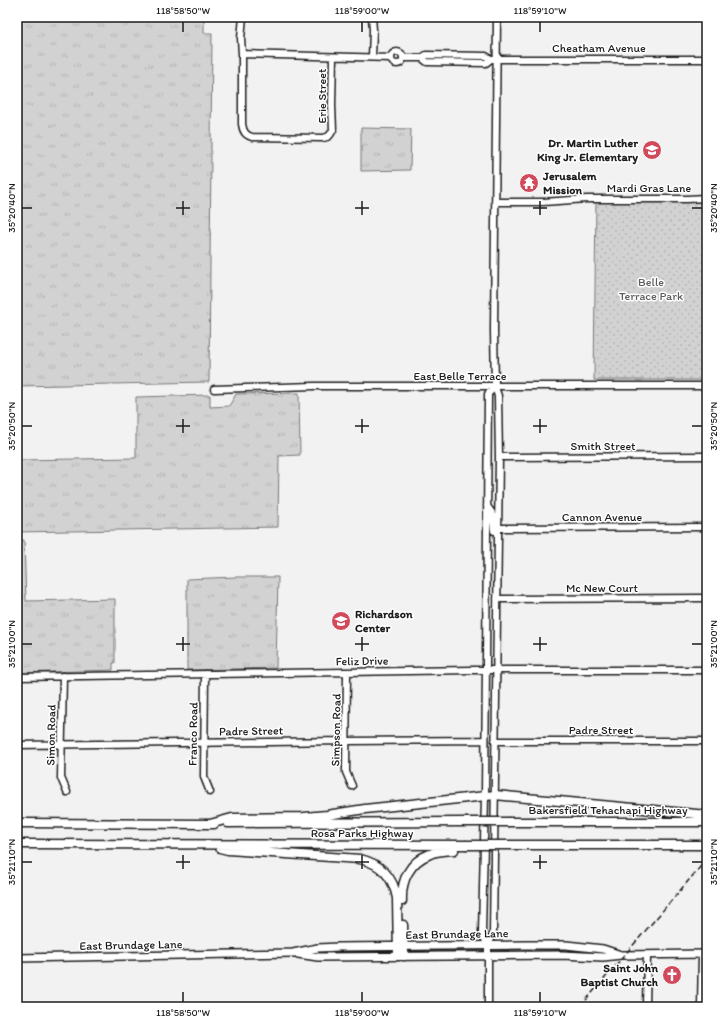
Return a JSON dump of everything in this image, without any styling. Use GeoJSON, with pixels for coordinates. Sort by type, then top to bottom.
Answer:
{"type":"FeatureCollection","features":[{"type":"Feature","properties":{"kind":"highway"},"geometry":{"type":"LineString","coordinates":[[210,824],[232,818],[304,817],[327,815],[366,809],[495,795],[707,815]]}},
{"type":"Feature","properties":{"kind":"highway","name":"Rosa Parks Highway"},"geometry":{"type":"LineString","coordinates":[[17,823],[210,824],[509,822]]}},
{"type":"Feature","properties":{"kind":"highway","name":"Bakersfield Tehachapi Highway"},"geometry":{"type":"LineString","coordinates":[[509,822],[707,822]]}},
{"type":"Feature","properties":{"kind":"highway","name":"Rosa Parks Highway"},"geometry":{"type":"LineString","coordinates":[[17,844],[208,844],[465,847]]}},
{"type":"Feature","properties":{"kind":"highway"},"geometry":{"type":"LineString","coordinates":[[208,844],[228,850],[360,859],[373,863],[385,872],[394,884],[397,898],[401,946]]}},
{"type":"Feature","properties":{"kind":"highway"},"geometry":{"type":"LineString","coordinates":[[401,956],[402,894],[404,879],[417,861],[430,854],[465,847],[498,845],[703,845]]}},
{"type":"Feature","properties":{"kind":"main road","name":"East Brundage Lane"},"geometry":{"type":"LineString","coordinates":[[293,953],[339,946],[566,945],[603,949],[620,955]]}},
{"type":"Feature","properties":{"kind":"main road","name":"East Brundage Lane"},"geometry":{"type":"LineString","coordinates":[[17,958],[293,953],[318,957],[488,955],[562,955],[603,957],[620,955],[705,954]]}},
{"type":"Feature","properties":{"kind":"street"},"geometry":{"type":"LineString","coordinates":[[243,17],[241,38],[242,54],[333,57],[372,57],[372,17]]}},
{"type":"Feature","properties":{"kind":"street"},"geometry":{"type":"LineString","coordinates":[[488,1007],[488,945],[494,934],[498,528],[498,396],[495,387],[494,330],[494,59],[497,17]]}},
{"type":"Feature","properties":{"kind":"street","name":"Cheatham Avenue"},"geometry":{"type":"LineString","coordinates":[[372,57],[391,58],[392,55],[397,52],[400,53],[403,58],[422,58],[426,55],[486,56],[494,59],[707,59]]}},
{"type":"Feature","properties":{"kind":"street","name":"Erie Street"},"geometry":{"type":"LineString","coordinates":[[242,54],[242,124],[245,133],[252,137],[328,137],[333,130],[333,57]]}},
{"type":"Feature","properties":{"kind":"street","name":"Mardi Gras Lane"},"geometry":{"type":"LineString","coordinates":[[495,202],[543,202],[587,199],[707,199]]}},
{"type":"Feature","properties":{"kind":"street","name":"East Belle Terrace"},"geometry":{"type":"LineString","coordinates":[[214,389],[314,386],[707,386]]}},
{"type":"Feature","properties":{"kind":"street"},"geometry":{"type":"LineString","coordinates":[[488,945],[482,934],[488,394],[495,387]]}},
{"type":"Feature","properties":{"kind":"street","name":"Smith Street"},"geometry":{"type":"LineString","coordinates":[[498,457],[707,456]]}},
{"type":"Feature","properties":{"kind":"street"},"geometry":{"type":"LineString","coordinates":[[487,506],[492,513],[497,554]]}},
{"type":"Feature","properties":{"kind":"street","name":"Cannon Avenue"},"geometry":{"type":"LineString","coordinates":[[498,528],[707,527]]}},
{"type":"Feature","properties":{"kind":"street","name":"Mc New Court"},"geometry":{"type":"LineString","coordinates":[[497,599],[707,598]]}},
{"type":"Feature","properties":{"kind":"street","name":"Feliz Drive"},"geometry":{"type":"LineString","coordinates":[[17,677],[486,670],[707,670]]}},
{"type":"Feature","properties":{"kind":"street","name":"Simpson Road"},"geometry":{"type":"LineString","coordinates":[[347,672],[346,772],[352,786]]}},
{"type":"Feature","properties":{"kind":"street","name":"Franco Road"},"geometry":{"type":"LineString","coordinates":[[205,674],[204,777],[210,792]]}},
{"type":"Feature","properties":{"kind":"street","name":"Simon Road"},"geometry":{"type":"LineString","coordinates":[[63,676],[62,778],[67,792]]}},
{"type":"Feature","properties":{"kind":"street","name":"Padre Street"},"geometry":{"type":"LineString","coordinates":[[17,746],[485,740]]}},
{"type":"Feature","properties":{"kind":"street","name":"Padre Street"},"geometry":{"type":"LineString","coordinates":[[495,741],[707,741]]}},
{"type":"Feature","properties":{"kind":"street"},"geometry":{"type":"LineString","coordinates":[[701,1007],[705,954]]}},
{"type":"Feature","properties":{"kind":"street"},"geometry":{"type":"LineString","coordinates":[[646,1007],[647,955]]}},
{"type":"Feature","properties":{"kind":"green space"},"geometry":{"type":"Polygon","coordinates":[[[17,17],[204,17],[204,33],[212,33],[209,382],[17,386],[17,17]]]}},
{"type":"Feature","properties":{"kind":"green space"},"geometry":{"type":"Polygon","coordinates":[[[361,128],[411,129],[410,170],[361,171],[361,128]]]}},
{"type":"Feature","properties":{"kind":"green space","name":"Belle Terrace Park"},"geometry":{"type":"Polygon","coordinates":[[[596,198],[707,198],[707,380],[594,380],[596,198]]]}},
{"type":"Feature","properties":{"kind":"green space"},"geometry":{"type":"Polygon","coordinates":[[[299,393],[300,455],[279,456],[278,527],[17,532],[17,460],[136,458],[136,397],[210,395],[210,407],[229,406],[236,394],[299,393]]]}},
{"type":"Feature","properties":{"kind":"green space"},"geometry":{"type":"Polygon","coordinates":[[[17,540],[24,540],[26,601],[115,599],[115,663],[113,663],[113,670],[17,673],[17,540]]]}},
{"type":"Feature","properties":{"kind":"green space"},"geometry":{"type":"Polygon","coordinates":[[[278,577],[276,668],[187,670],[187,579],[278,577]]]}},
{"type":"Feature","properties":{"kind":"railway"},"geometry":{"type":"LineString","coordinates":[[580,1007],[707,859]]}},
{"type":"Feature","properties":{"kind":"place","name":"Dr. Martin Luther King Jr. Elementary"},"geometry":{"type":"Point","coordinates":[652,150]}},
{"type":"Feature","properties":{"kind":"place","name":"Jerusalem Mission"},"geometry":{"type":"Point","coordinates":[529,183]}},
{"type":"Feature","properties":{"kind":"place","name":"Richardson Center"},"geometry":{"type":"Point","coordinates":[341,621]}},
{"type":"Feature","properties":{"kind":"place","name":"Saint John Baptist Church"},"geometry":{"type":"Point","coordinates":[672,975]}}]}
